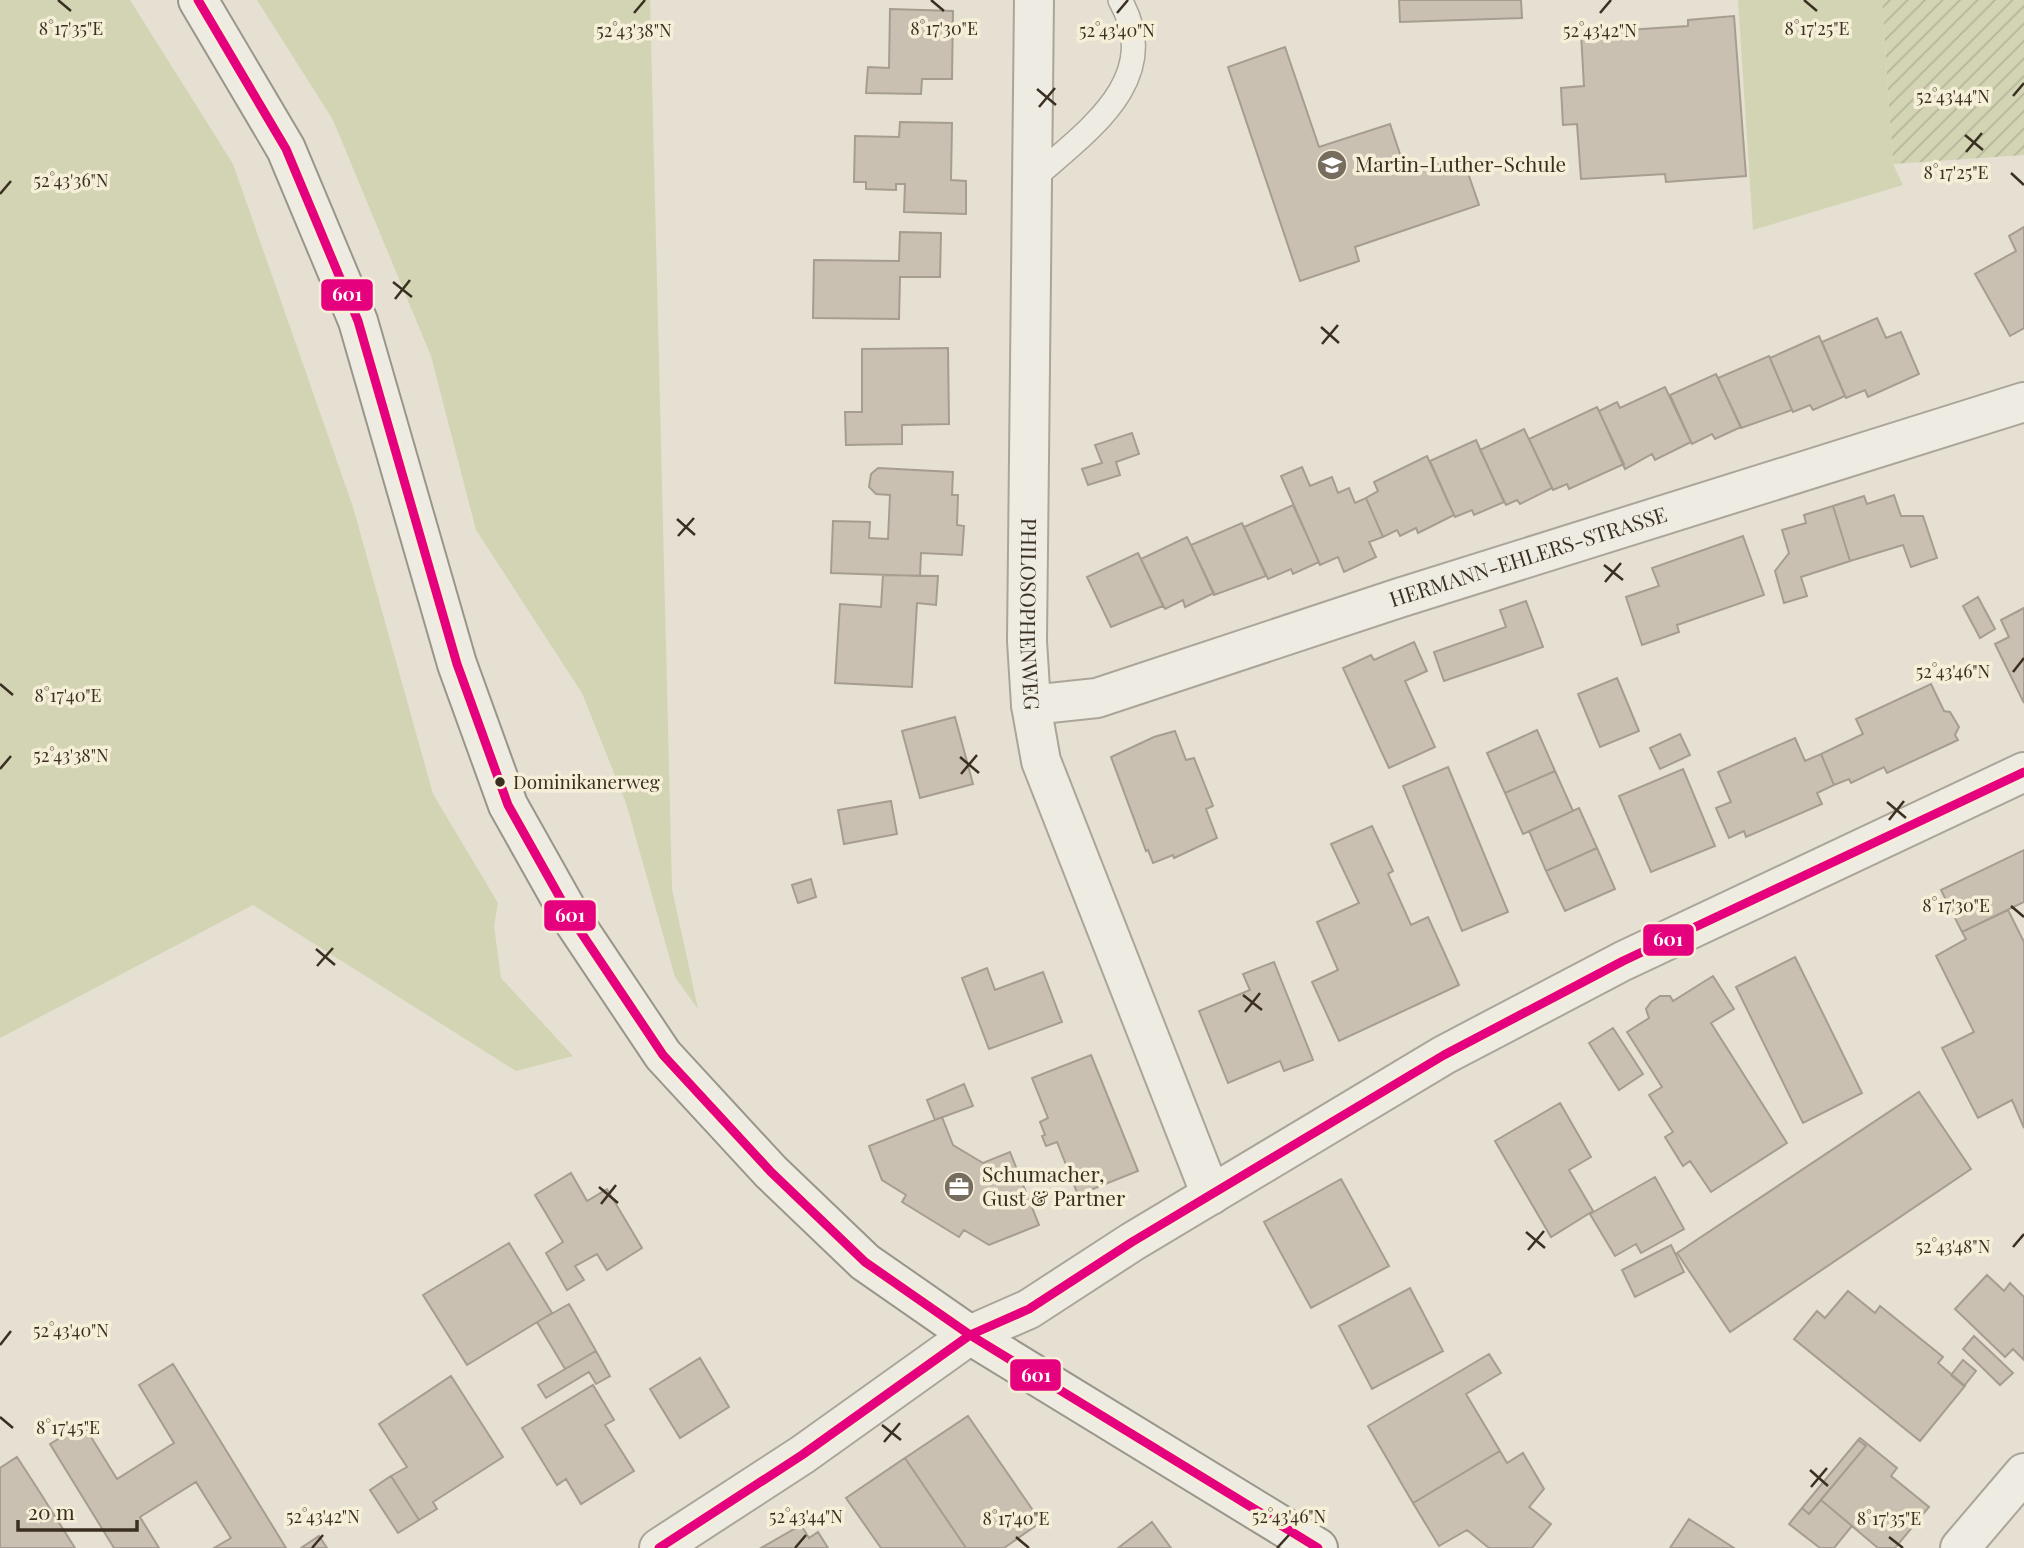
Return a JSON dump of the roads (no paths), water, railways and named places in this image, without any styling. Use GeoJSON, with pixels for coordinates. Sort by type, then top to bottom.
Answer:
{"type":"FeatureCollection","features":[{"type":"Feature","properties":{"kind":"street"},"geometry":{"type":"LineString","coordinates":[[198,0],[286,149],[358,321],[457,664],[508,805],[572,919],[663,1055],[771,1172],[865,1262],[970,1335],[1318,1548]]}},
{"type":"Feature","properties":{"kind":"street","name":"PHILOSOPHENWEG"},"geometry":{"type":"LineString","coordinates":[[1034,0],[1027,640],[1031,705],[1041,761],[1211,1195]]}},
{"type":"Feature","properties":{"kind":"street","name":"HERMANN-EHLERS-STRASSE"},"geometry":{"type":"LineString","coordinates":[[1031,705],[1097,698],[1399,598],[2024,402]]}},
{"type":"Feature","properties":{"kind":"street"},"geometry":{"type":"LineString","coordinates":[[659,1548],[802,1454],[970,1335],[1029,1309],[1211,1195],[1444,1055],[1587,979],[2024,772]]}},
{"type":"Feature","properties":{"kind":"street"},"geometry":{"type":"LineString","coordinates":[[1960,1548],[2024,1473]]}},
{"type":"Feature","properties":{"kind":"lane"},"geometry":{"type":"LineString","coordinates":[[1034,178],[1102,115],[1123,90],[1135,58],[1133,25],[1120,0]]}},
{"type":"Feature","properties":{"kind":"place","name":"Martin-Luther-Schule"},"geometry":{"type":"Point","coordinates":[1332,165]}},
{"type":"Feature","properties":{"kind":"place","name":"Dominikanerweg"},"geometry":{"type":"Point","coordinates":[500,782]}},
{"type":"Feature","properties":{"kind":"place","name":"Schumacher, Gust & Partner"},"geometry":{"type":"Point","coordinates":[959,1187]}}]}
